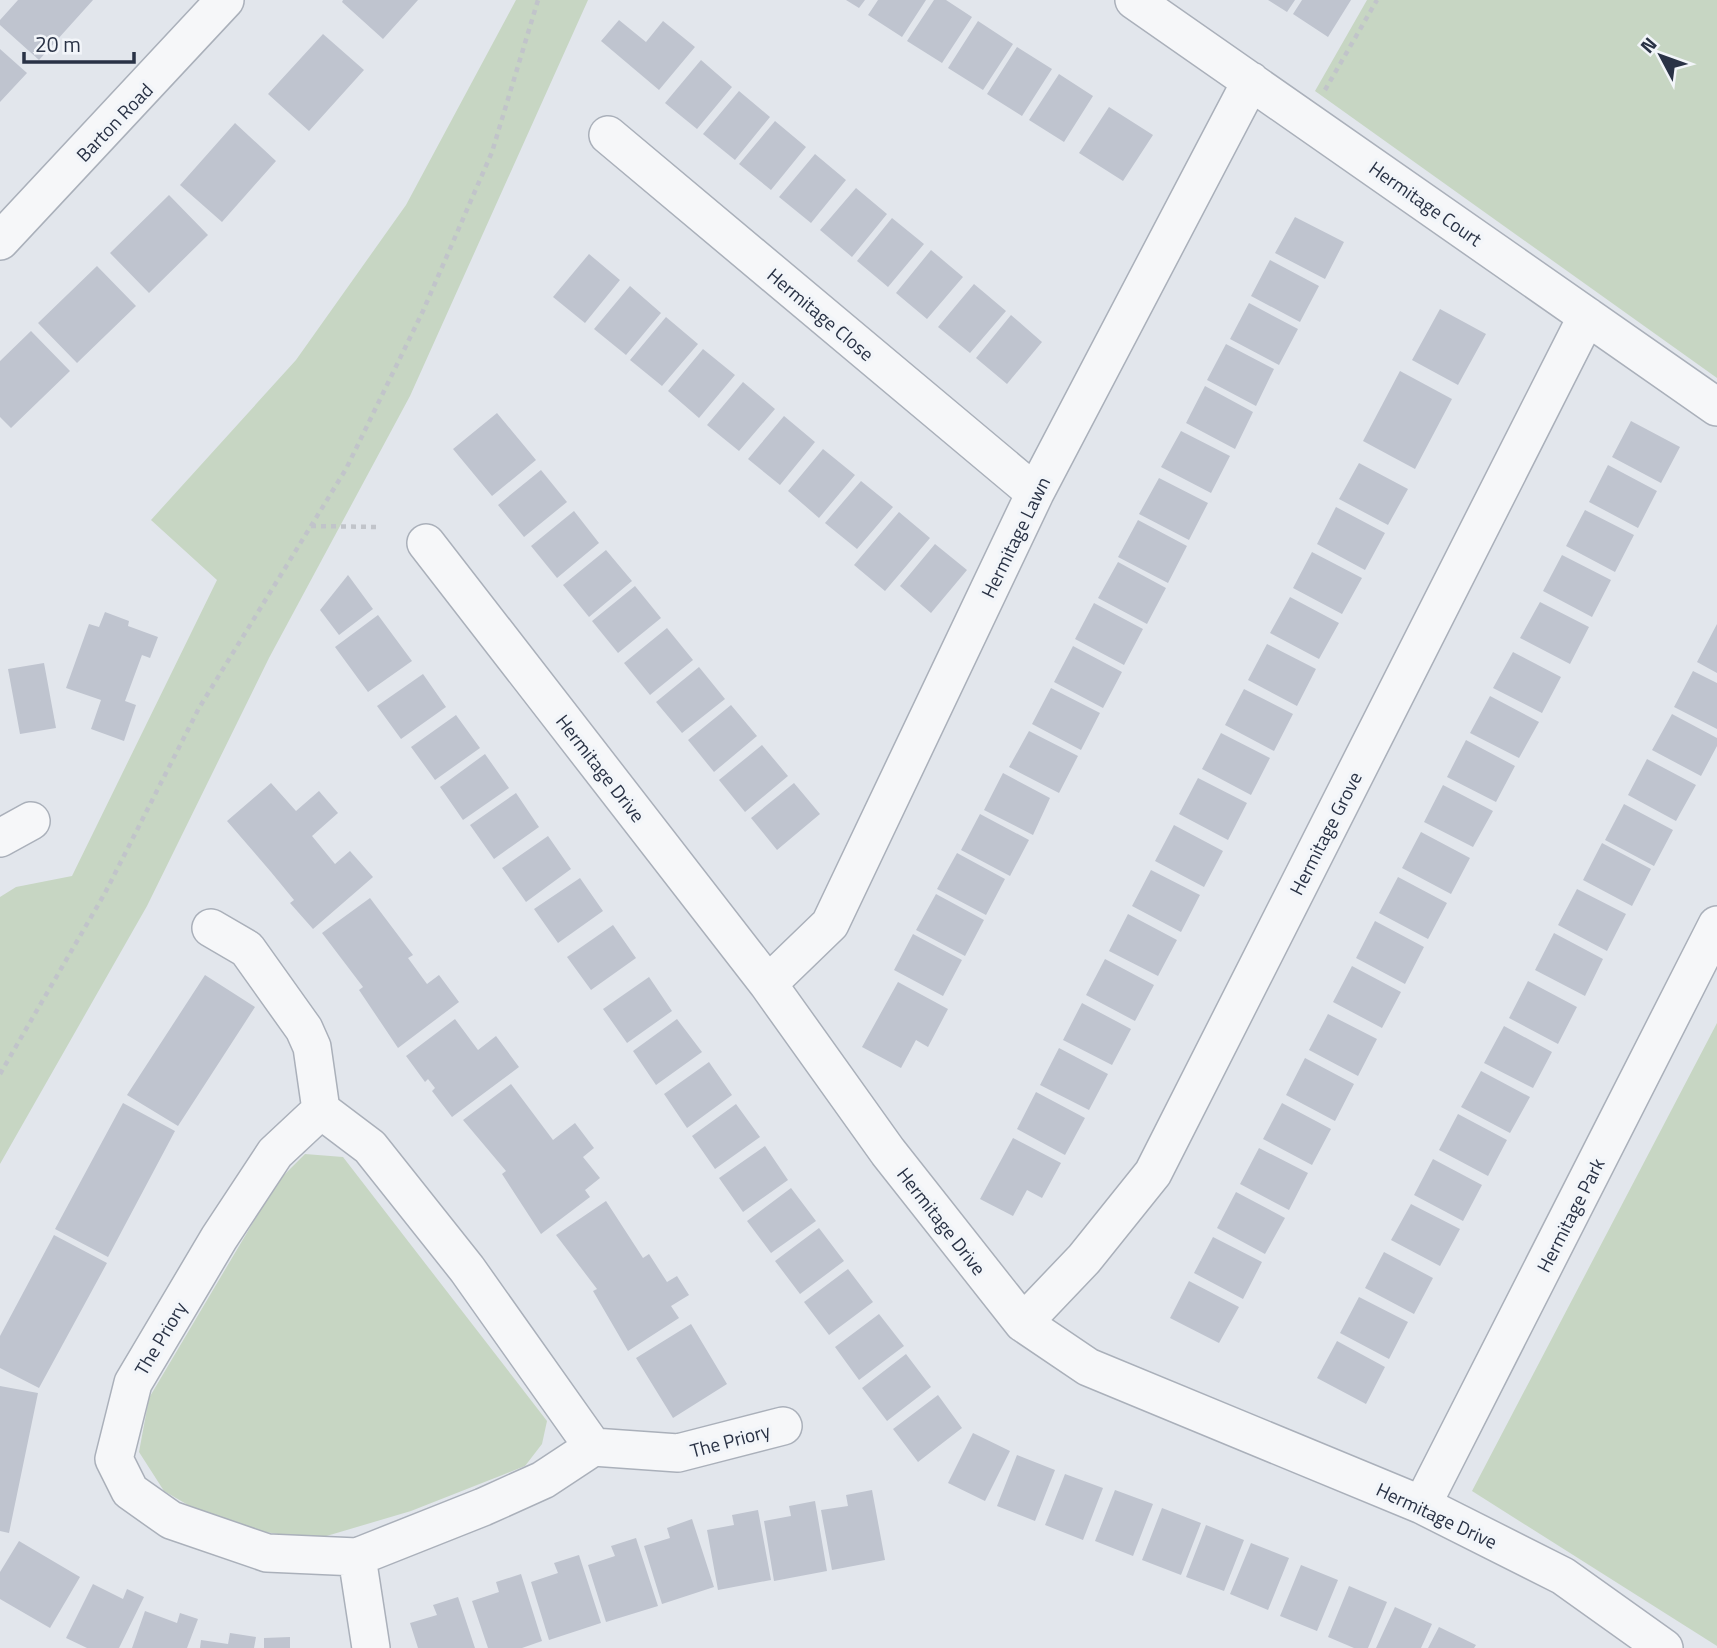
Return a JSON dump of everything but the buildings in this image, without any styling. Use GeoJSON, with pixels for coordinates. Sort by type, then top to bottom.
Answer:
{"type":"FeatureCollection","features":[{"type":"Feature","properties":{"kind":"street","name":"Barton Road"},"geometry":{"type":"LineString","coordinates":[[0,241],[225,0]]}},
{"type":"Feature","properties":{"kind":"street","name":"Hermitage Court"},"geometry":{"type":"LineString","coordinates":[[1134,0],[1717,407]]}},
{"type":"Feature","properties":{"kind":"street","name":"Hermitage Lawn"},"geometry":{"type":"LineString","coordinates":[[768,984],[830,924],[1035,494],[1251,81]]}},
{"type":"Feature","properties":{"kind":"street","name":"Hermitage Close"},"geometry":{"type":"LineString","coordinates":[[608,135],[1035,494]]}},
{"type":"Feature","properties":{"kind":"street","name":"Hermitage Grove"},"geometry":{"type":"LineString","coordinates":[[1023,1323],[1084,1259],[1153,1173],[1587,316]]}},
{"type":"Feature","properties":{"kind":"street","name":"Hermitage Drive"},"geometry":{"type":"LineString","coordinates":[[426,543],[768,984],[888,1152],[1023,1323],[1088,1367],[1422,1505],[1563,1576],[1664,1648]]}},
{"type":"Feature","properties":{"kind":"street","name":"Hermitage Park"},"geometry":{"type":"LineString","coordinates":[[1422,1505],[1717,925]]}},
{"type":"Feature","properties":{"kind":"street"},"geometry":{"type":"LineString","coordinates":[[211,928],[247,949],[304,1029],[312,1047],[321,1111],[370,1147],[467,1269],[593,1447]]}},
{"type":"Feature","properties":{"kind":"street","name":"The Priory"},"geometry":{"type":"LineString","coordinates":[[321,1111],[275,1153],[219,1238],[134,1382],[114,1459],[130,1490],[171,1520],[267,1553],[357,1557],[531,1486],[593,1447],[678,1453],[783,1426]]}},
{"type":"Feature","properties":{"kind":"street"},"geometry":{"type":"LineString","coordinates":[[357,1557],[371,1648]]}},
{"type":"Feature","properties":{"kind":"path"},"geometry":{"type":"LineString","coordinates":[[0,1074],[105,893],[199,708],[346,469],[429,299],[492,152],[538,0]]}},
{"type":"Feature","properties":{"kind":"path"},"geometry":{"type":"LineString","coordinates":[[1323,94],[1377,0]]}},
{"type":"Feature","properties":{"kind":"path"},"geometry":{"type":"LineString","coordinates":[[310,526],[377,527]]}},
{"type":"Feature","properties":{"kind":"green space"},"geometry":{"type":"Polygon","coordinates":[[[516,0],[588,0],[410,396],[269,658],[147,906],[0,1164],[0,897],[16,887],[72,876],[217,580],[151,520],[296,360],[406,205],[516,0]]]}},
{"type":"Feature","properties":{"kind":"green space"},"geometry":{"type":"Polygon","coordinates":[[[1367,0],[1717,0],[1717,378],[1315,91],[1367,0]]]}},
{"type":"Feature","properties":{"kind":"green space"},"geometry":{"type":"Polygon","coordinates":[[[1717,1023],[1717,1646],[1472,1491],[1717,1023]]]}},
{"type":"Feature","properties":{"kind":"green space"},"geometry":{"type":"Polygon","coordinates":[[[305,1154],[343,1157],[547,1421],[542,1444],[525,1466],[411,1511],[313,1540],[243,1528],[200,1512],[164,1491],[139,1452],[149,1398],[277,1182],[305,1154]]]}}]}
